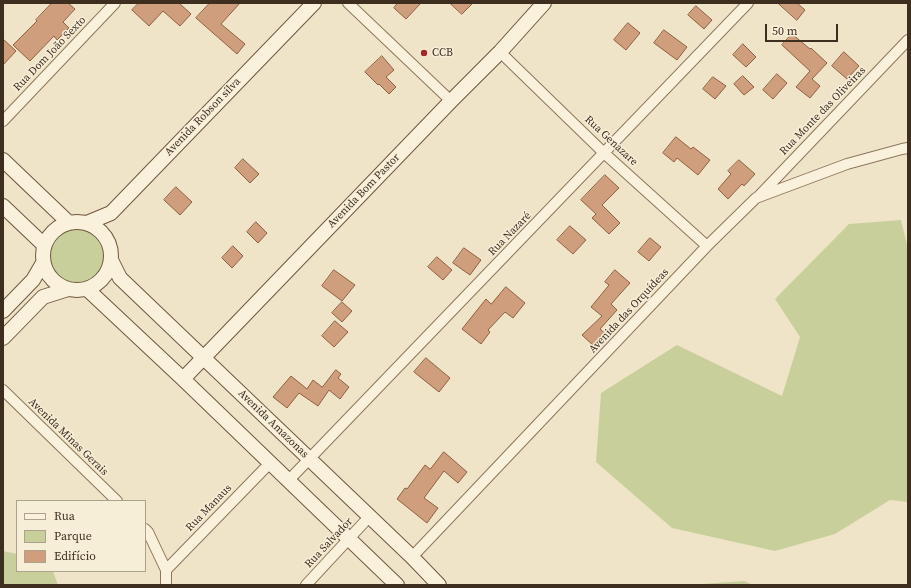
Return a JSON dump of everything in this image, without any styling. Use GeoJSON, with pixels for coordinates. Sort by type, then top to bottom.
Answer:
{"type":"FeatureCollection","features":[{"type":"Feature","properties":{"kind":"street","name":"Rua Dom João Sexto"},"geometry":{"type":"LineString","coordinates":[[3,121],[115,3]]}},
{"type":"Feature","properties":{"kind":"street","name":"Avenida Robson silva"},"geometry":{"type":"LineString","coordinates":[[87,223],[111,213],[314,3]]}},
{"type":"Feature","properties":{"kind":"street"},"geometry":{"type":"LineString","coordinates":[[348,3],[450,101]]}},
{"type":"Feature","properties":{"kind":"street","name":"Avenida Bom Pastor"},"geometry":{"type":"LineString","coordinates":[[183,379],[450,101],[500,52],[544,3]]}},
{"type":"Feature","properties":{"kind":"street","name":"Rua Nazaré"},"geometry":{"type":"LineString","coordinates":[[288,481],[748,3]]}},
{"type":"Feature","properties":{"kind":"street","name":"Rua Monte das Oliveiras"},"geometry":{"type":"LineString","coordinates":[[756,198],[908,40]]}},
{"type":"Feature","properties":{"kind":"street","name":"Rua Genazare"},"geometry":{"type":"LineString","coordinates":[[500,52],[604,153],[708,246]]}},
{"type":"Feature","properties":{"kind":"street","name":"Avenida das Orquídeas"},"geometry":{"type":"LineString","coordinates":[[412,558],[708,246],[756,198],[847,164],[902,148],[908,148]]}},
{"type":"Feature","properties":{"kind":"street"},"geometry":{"type":"LineString","coordinates":[[3,160],[68,222]]}},
{"type":"Feature","properties":{"kind":"street"},"geometry":{"type":"LineString","coordinates":[[3,206],[44,244]]}},
{"type":"Feature","properties":{"kind":"street"},"geometry":{"type":"LineString","coordinates":[[107,239],[111,213]]}},
{"type":"Feature","properties":{"kind":"street"},"geometry":{"type":"LineString","coordinates":[[80,221],[87,223],[101,231],[107,239],[111,249],[111,260],[103,278],[96,284],[78,290],[68,289],[53,280],[47,272],[42,254],[44,244],[49,235],[58,227],[68,222],[80,221]]}},
{"type":"Feature","properties":{"kind":"street","name":"Avenida Amazonas"},"geometry":{"type":"LineString","coordinates":[[111,260],[120,278],[310,459],[439,585]]}},
{"type":"Feature","properties":{"kind":"street"},"geometry":{"type":"LineString","coordinates":[[3,311],[33,280],[44,264]]}},
{"type":"Feature","properties":{"kind":"street"},"geometry":{"type":"LineString","coordinates":[[87,288],[397,585]]}},
{"type":"Feature","properties":{"kind":"street"},"geometry":{"type":"LineString","coordinates":[[3,338],[43,297],[68,289]]}},
{"type":"Feature","properties":{"kind":"street","name":"Avenida Minas Gerais"},"geometry":{"type":"LineString","coordinates":[[3,390],[116,500]]}},
{"type":"Feature","properties":{"kind":"street","name":"Rua Manaus"},"geometry":{"type":"LineString","coordinates":[[166,570],[270,463]]}},
{"type":"Feature","properties":{"kind":"street","name":"Rua Salvador"},"geometry":{"type":"LineString","coordinates":[[306,585],[369,517]]}},
{"type":"Feature","properties":{"kind":"street"},"geometry":{"type":"LineString","coordinates":[[146,530],[166,570],[166,585]]}},
{"type":"Feature","properties":{"kind":"green space"},"geometry":{"type":"Polygon","coordinates":[[[901,220],[908,249],[908,502],[890,500],[835,534],[775,551],[672,528],[596,462],[601,393],[677,345],[782,396],[800,337],[775,299],[849,224],[901,220]]]}},
{"type":"Feature","properties":{"kind":"green space"},"geometry":{"type":"Polygon","coordinates":[[[76,224],[92,229],[97,233],[101,238],[106,254],[101,270],[97,275],[92,279],[76,284],[60,279],[55,275],[51,270],[46,254],[51,238],[55,233],[60,229],[76,224]]]}},
{"type":"Feature","properties":{"kind":"green space"},"geometry":{"type":"Polygon","coordinates":[[[3,551],[16,554],[16,572],[53,572],[58,585],[3,585],[3,551]]]}},
{"type":"Feature","properties":{"kind":"green space"},"geometry":{"type":"Polygon","coordinates":[[[744,581],[753,585],[688,585],[744,581]]]}},
{"type":"Feature","properties":{"kind":"building"},"geometry":{"type":"Polygon","coordinates":[[[52,3],[68,3],[75,9],[63,22],[69,28],[57,40],[54,36],[30,61],[13,45],[37,21],[36,20],[52,3]]]}},
{"type":"Feature","properties":{"kind":"building"},"geometry":{"type":"Polygon","coordinates":[[[139,3],[179,3],[191,14],[180,26],[163,11],[149,26],[132,10],[139,3]]]}},
{"type":"Feature","properties":{"kind":"building"},"geometry":{"type":"Polygon","coordinates":[[[210,3],[240,3],[221,24],[245,44],[237,54],[196,18],[210,3]]]}},
{"type":"Feature","properties":{"kind":"building"},"geometry":{"type":"Polygon","coordinates":[[[398,3],[421,3],[406,19],[394,8],[398,3]]]}},
{"type":"Feature","properties":{"kind":"building"},"geometry":{"type":"Polygon","coordinates":[[[450,3],[473,3],[462,14],[450,3]]]}},
{"type":"Feature","properties":{"kind":"building"},"geometry":{"type":"Polygon","coordinates":[[[778,3],[797,3],[805,10],[797,20],[778,3]]]}},
{"type":"Feature","properties":{"kind":"building"},"geometry":{"type":"Polygon","coordinates":[[[696,6],[712,20],[704,29],[688,15],[696,6]]]}},
{"type":"Feature","properties":{"kind":"building"},"geometry":{"type":"Polygon","coordinates":[[[628,23],[640,33],[626,50],[614,40],[628,23]]]}},
{"type":"Feature","properties":{"kind":"building"},"geometry":{"type":"Polygon","coordinates":[[[664,30],[687,47],[677,60],[654,43],[664,30]]]}},
{"type":"Feature","properties":{"kind":"building"},"geometry":{"type":"Polygon","coordinates":[[[792,34],[810,49],[811,48],[827,63],[812,79],[820,86],[810,98],[796,87],[810,71],[782,45],[792,34]]]}},
{"type":"Feature","properties":{"kind":"building"},"geometry":{"type":"Polygon","coordinates":[[[3,39],[16,51],[3,65],[3,39]]]}},
{"type":"Feature","properties":{"kind":"building"},"geometry":{"type":"Polygon","coordinates":[[[743,44],[756,57],[746,67],[733,55],[743,44]]]}},
{"type":"Feature","properties":{"kind":"building"},"geometry":{"type":"Polygon","coordinates":[[[844,52],[859,66],[847,79],[832,66],[844,52]]]}},
{"type":"Feature","properties":{"kind":"building"},"geometry":{"type":"Polygon","coordinates":[[[382,56],[394,70],[386,77],[396,87],[389,94],[365,72],[382,56]]]}},
{"type":"Feature","properties":{"kind":"building"},"geometry":{"type":"Polygon","coordinates":[[[777,74],[787,83],[773,99],[763,90],[777,74]]]}},
{"type":"Feature","properties":{"kind":"building"},"geometry":{"type":"Polygon","coordinates":[[[743,76],[754,87],[744,95],[734,84],[743,76]]]}},
{"type":"Feature","properties":{"kind":"building"},"geometry":{"type":"Polygon","coordinates":[[[713,77],[726,86],[715,99],[703,89],[713,77]]]}},
{"type":"Feature","properties":{"kind":"building"},"geometry":{"type":"Polygon","coordinates":[[[676,137],[691,149],[693,147],[710,160],[698,175],[677,158],[674,162],[663,153],[676,137]]]}},
{"type":"Feature","properties":{"kind":"building"},"geometry":{"type":"Polygon","coordinates":[[[243,159],[259,174],[250,183],[235,168],[243,159]]]}},
{"type":"Feature","properties":{"kind":"building"},"geometry":{"type":"Polygon","coordinates":[[[739,160],[755,174],[744,186],[742,184],[728,199],[718,189],[731,174],[728,171],[739,160]]]}},
{"type":"Feature","properties":{"kind":"building"},"geometry":{"type":"Polygon","coordinates":[[[605,175],[619,188],[602,205],[620,223],[609,234],[592,218],[596,214],[581,200],[605,175]]]}},
{"type":"Feature","properties":{"kind":"building"},"geometry":{"type":"Polygon","coordinates":[[[176,187],[192,202],[180,215],[164,200],[176,187]]]}},
{"type":"Feature","properties":{"kind":"building"},"geometry":{"type":"Polygon","coordinates":[[[256,222],[267,233],[258,243],[247,232],[256,222]]]}},
{"type":"Feature","properties":{"kind":"building"},"geometry":{"type":"Polygon","coordinates":[[[570,226],[586,240],[573,254],[557,240],[570,226]]]}},
{"type":"Feature","properties":{"kind":"building"},"geometry":{"type":"Polygon","coordinates":[[[650,238],[661,247],[649,261],[638,252],[650,238]]]}},
{"type":"Feature","properties":{"kind":"building"},"geometry":{"type":"Polygon","coordinates":[[[233,246],[243,256],[232,268],[222,258],[233,246]]]}},
{"type":"Feature","properties":{"kind":"building"},"geometry":{"type":"Polygon","coordinates":[[[464,248],[481,260],[470,275],[453,263],[464,248]]]}},
{"type":"Feature","properties":{"kind":"building"},"geometry":{"type":"Polygon","coordinates":[[[437,257],[452,270],[443,280],[428,267],[437,257]]]}},
{"type":"Feature","properties":{"kind":"building"},"geometry":{"type":"Polygon","coordinates":[[[334,270],[355,285],[342,301],[322,286],[334,270]]]}},
{"type":"Feature","properties":{"kind":"building"},"geometry":{"type":"Polygon","coordinates":[[[615,270],[630,283],[611,304],[617,310],[600,329],[608,336],[596,348],[582,335],[602,316],[591,307],[609,285],[605,282],[615,270]]]}},
{"type":"Feature","properties":{"kind":"building"},"geometry":{"type":"Polygon","coordinates":[[[506,287],[525,303],[513,318],[505,312],[488,330],[490,332],[481,344],[462,329],[486,299],[491,304],[506,287]]]}},
{"type":"Feature","properties":{"kind":"building"},"geometry":{"type":"Polygon","coordinates":[[[342,302],[352,311],[342,322],[332,313],[342,302]]]}},
{"type":"Feature","properties":{"kind":"building"},"geometry":{"type":"Polygon","coordinates":[[[335,321],[348,332],[334,347],[322,336],[335,321]]]}},
{"type":"Feature","properties":{"kind":"building"},"geometry":{"type":"Polygon","coordinates":[[[426,358],[450,378],[439,392],[414,372],[426,358]]]}},
{"type":"Feature","properties":{"kind":"building"},"geometry":{"type":"Polygon","coordinates":[[[336,370],[341,374],[338,378],[349,387],[340,399],[329,390],[318,406],[299,393],[287,408],[273,397],[291,376],[307,389],[313,380],[322,387],[336,370]]]}},
{"type":"Feature","properties":{"kind":"building"},"geometry":{"type":"Polygon","coordinates":[[[444,452],[467,472],[458,483],[444,471],[424,498],[438,508],[427,523],[397,499],[405,488],[407,489],[425,465],[430,469],[444,452]]]}},
{"type":"Feature","properties":{"kind":"place","name":"CCB"},"geometry":{"type":"Point","coordinates":[424,53]}}]}
